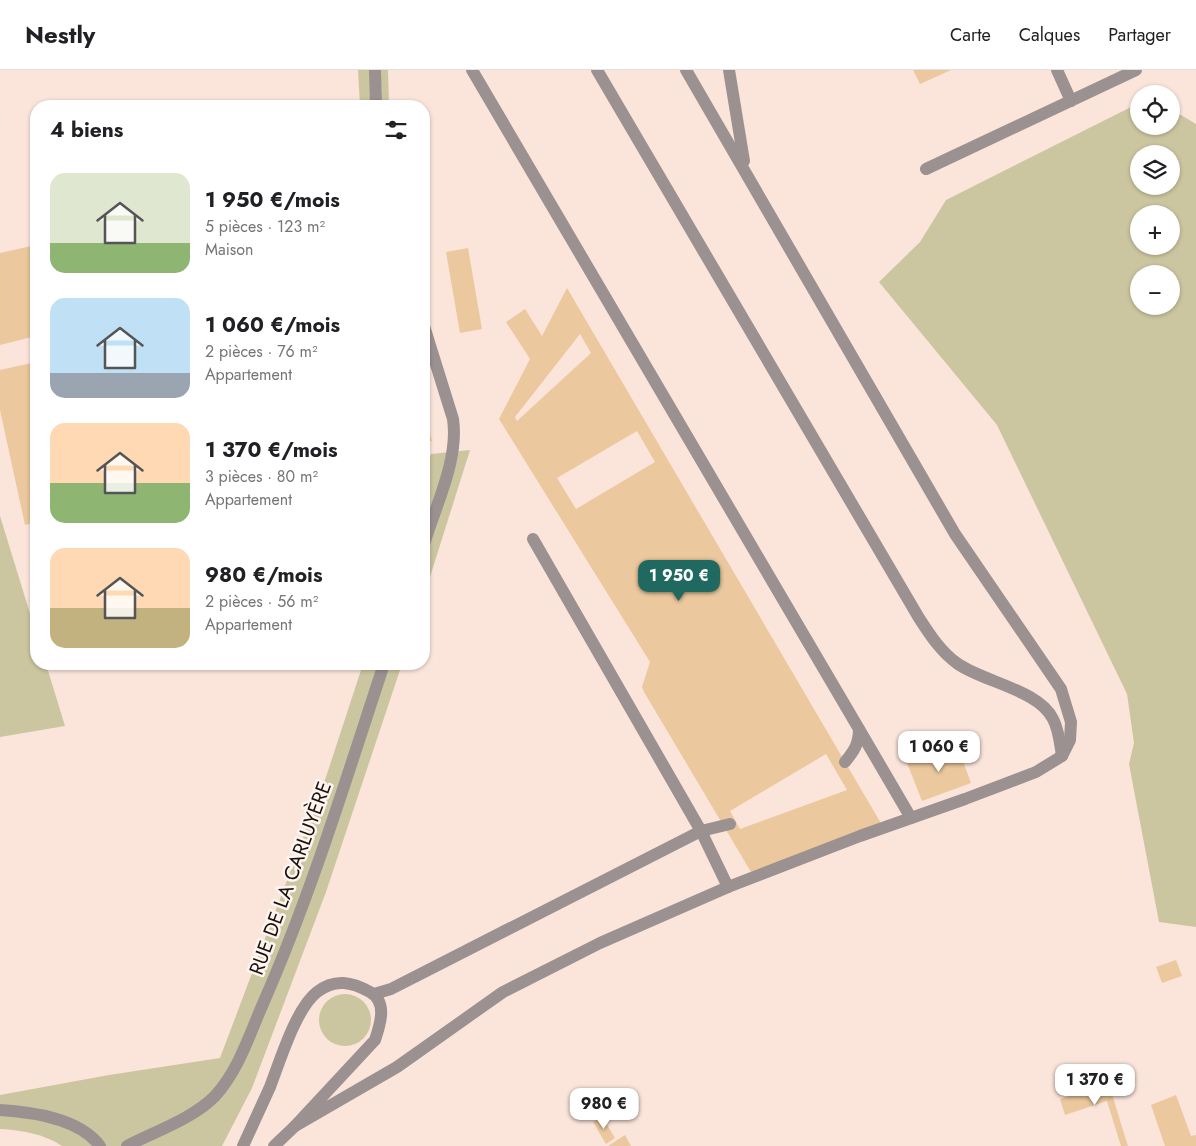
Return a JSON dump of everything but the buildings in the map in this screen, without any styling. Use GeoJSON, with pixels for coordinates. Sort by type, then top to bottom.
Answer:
{"type":"FeatureCollection","features":[{"type":"Feature","properties":{"kind":"street"},"geometry":{"type":"LineString","coordinates":[[375,70],[376,100]]}},
{"type":"Feature","properties":{"kind":"street"},"geometry":{"type":"LineString","coordinates":[[472,70],[911,818]]}},
{"type":"Feature","properties":{"kind":"street"},"geometry":{"type":"LineString","coordinates":[[597,70],[938,647],[958,664],[1036,701],[1053,718],[1059,736],[1062,756]]}},
{"type":"Feature","properties":{"kind":"street"},"geometry":{"type":"LineString","coordinates":[[295,1126],[397,1067],[503,992],[600,943],[728,887],[1036,772],[1062,756],[1070,740],[1071,722],[1061,689],[955,534],[686,70]]}},
{"type":"Feature","properties":{"kind":"street"},"geometry":{"type":"LineString","coordinates":[[729,70],[743,157],[751,180]]}},
{"type":"Feature","properties":{"kind":"street"},"geometry":{"type":"LineString","coordinates":[[1057,70],[1071,100]]}},
{"type":"Feature","properties":{"kind":"street"},"geometry":{"type":"LineString","coordinates":[[926,169],[1136,70]]}},
{"type":"Feature","properties":{"kind":"street"},"geometry":{"type":"LineString","coordinates":[[430,345],[453,419],[455,432],[451,460],[430,525]]}},
{"type":"Feature","properties":{"kind":"street"},"geometry":{"type":"LineString","coordinates":[[533,539],[701,831],[728,887]]}},
{"type":"Feature","properties":{"kind":"street","name":"RUE DE LA CARLUYÈRE"},"geometry":{"type":"LineString","coordinates":[[127,1146],[202,1108],[225,1085],[236,1065],[285,950],[326,840],[382,670]]}},
{"type":"Feature","properties":{"kind":"street"},"geometry":{"type":"LineString","coordinates":[[844,762],[855,751],[859,740],[859,729]]}},
{"type":"Feature","properties":{"kind":"street"},"geometry":{"type":"LineString","coordinates":[[374,994],[391,989],[701,831],[730,824]]}},
{"type":"Feature","properties":{"kind":"street"},"geometry":{"type":"LineString","coordinates":[[243,1146],[296,1023],[309,1001],[325,987],[339,984],[354,983],[374,994],[381,1006],[380,1024],[375,1040],[274,1146]]}},
{"type":"Feature","properties":{"kind":"street"},"geometry":{"type":"LineString","coordinates":[[0,1110],[33,1114],[66,1124],[91,1136],[100,1146]]}},
{"type":"Feature","properties":{"kind":"shaded area"},"geometry":{"type":"Polygon","coordinates":[[[358,70],[388,70],[389,100],[360,100],[358,70]]]}},
{"type":"Feature","properties":{"kind":"shaded area"},"geometry":{"type":"Polygon","coordinates":[[[1130,108],[1130,135],[1180,135],[1180,114],[1196,124],[1196,927],[1159,922],[1129,764],[1134,743],[1127,694],[997,425],[879,282],[920,242],[946,200],[1130,108]]]}},
{"type":"Feature","properties":{"kind":"shaded area"},"geometry":{"type":"Polygon","coordinates":[[[470,450],[430,577],[430,457],[431,454],[470,450]]]}},
{"type":"Feature","properties":{"kind":"shaded area"},"geometry":{"type":"Polygon","coordinates":[[[0,516],[30,614],[30,670],[48,670],[65,726],[0,737],[0,516]]]}},
{"type":"Feature","properties":{"kind":"shaded area"},"geometry":{"type":"Polygon","coordinates":[[[361,670],[400,670],[326,892],[252,1088],[222,1146],[62,1146],[48,1138],[33,1133],[0,1129],[0,1095],[109,1075],[220,1058],[326,777],[361,670]]]}},
{"type":"Feature","properties":{"kind":"shaded area"},"geometry":{"type":"Polygon","coordinates":[[[340,994],[350,994],[360,998],[367,1005],[371,1020],[367,1035],[360,1042],[350,1046],[340,1046],[330,1042],[323,1035],[319,1025],[319,1015],[323,1005],[330,998],[340,994]]]}}]}
